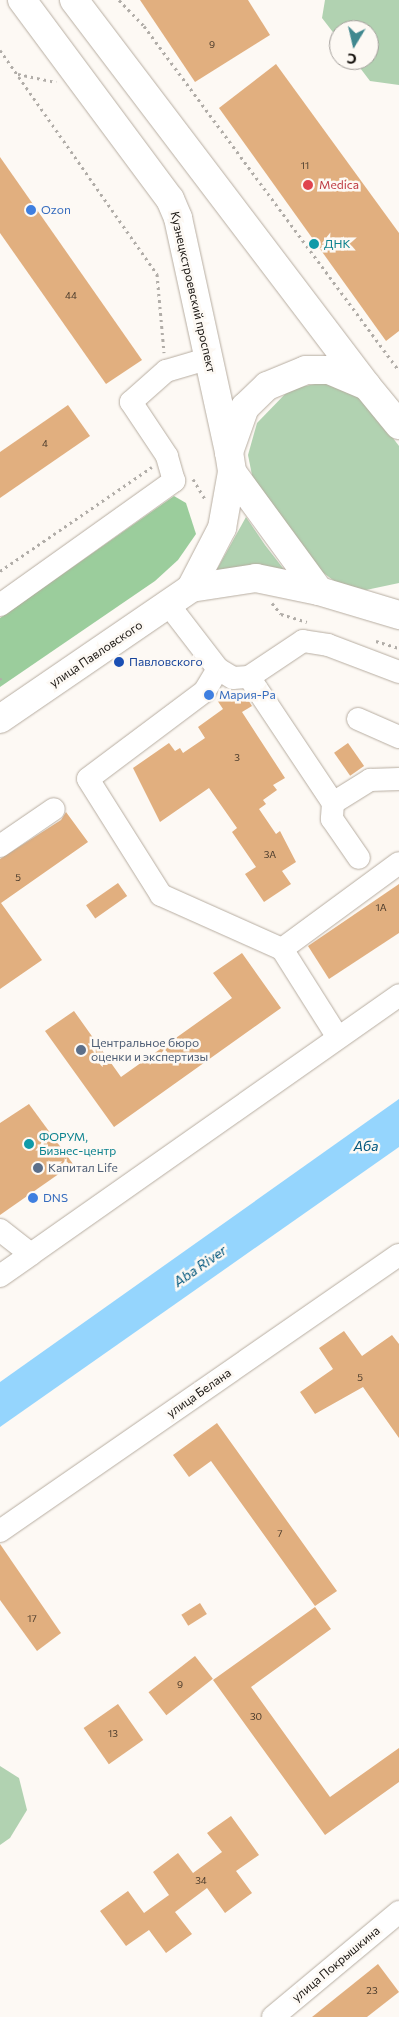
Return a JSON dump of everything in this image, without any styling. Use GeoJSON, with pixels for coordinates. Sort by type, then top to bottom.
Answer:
{"type":"FeatureCollection","features":[{"type":"Feature","properties":{"kind":"main road","name":"Кузнецкстроевский проспект"},"geometry":{"type":"LineString","coordinates":[[22,0],[170,199],[178,218],[210,358],[231,462]]}},
{"type":"Feature","properties":{"kind":"main road"},"geometry":{"type":"LineString","coordinates":[[74,0],[367,386],[399,425]]}},
{"type":"Feature","properties":{"kind":"main road"},"geometry":{"type":"LineString","coordinates":[[319,591],[231,462],[245,407],[267,386],[284,376],[306,370],[329,370],[367,386]]}},
{"type":"Feature","properties":{"kind":"main road","name":"улица Павловского"},"geometry":{"type":"LineString","coordinates":[[191,588],[222,528],[231,462]]}},
{"type":"Feature","properties":{"kind":"main road","name":"улица Павловского"},"geometry":{"type":"LineString","coordinates":[[0,719],[191,588],[256,578],[369,604]]}},
{"type":"Feature","properties":{"kind":"main road"},"geometry":{"type":"LineString","coordinates":[[369,604],[399,599]]}},
{"type":"Feature","properties":{"kind":"main road"},"geometry":{"type":"LineString","coordinates":[[369,604],[399,615]]}},
{"type":"Feature","properties":{"kind":"street"},"geometry":{"type":"LineString","coordinates":[[0,606],[166,489],[174,481],[174,472],[167,456],[131,402],[166,371],[210,358]]}},
{"type":"Feature","properties":{"kind":"street"},"geometry":{"type":"LineString","coordinates":[[168,604],[218,669],[233,678],[249,677],[303,641],[328,645],[399,672]]}},
{"type":"Feature","properties":{"kind":"street"},"geometry":{"type":"LineString","coordinates":[[218,669],[205,690],[88,780],[161,895],[282,949],[337,1036]]}},
{"type":"Feature","properties":{"kind":"street"},"geometry":{"type":"LineString","coordinates":[[249,677],[333,803],[332,819],[359,858]]}},
{"type":"Feature","properties":{"kind":"street"},"geometry":{"type":"LineString","coordinates":[[358,719],[399,738]]}},
{"type":"Feature","properties":{"kind":"street"},"geometry":{"type":"LineString","coordinates":[[333,803],[370,780],[399,779]]}},
{"type":"Feature","properties":{"kind":"street"},"geometry":{"type":"LineString","coordinates":[[0,846],[54,809]]}},
{"type":"Feature","properties":{"kind":"street"},"geometry":{"type":"LineString","coordinates":[[282,949],[399,863]]}},
{"type":"Feature","properties":{"kind":"street"},"geometry":{"type":"LineString","coordinates":[[0,1276],[337,1036],[399,996]]}},
{"type":"Feature","properties":{"kind":"street"},"geometry":{"type":"LineString","coordinates":[[0,1230],[32,1254]]}},
{"type":"Feature","properties":{"kind":"street","name":"улица Белана"},"geometry":{"type":"LineString","coordinates":[[0,1531],[399,1255]]}},
{"type":"Feature","properties":{"kind":"street","name":"улица Покрышкина"},"geometry":{"type":"LineString","coordinates":[[272,2017],[399,1912]]}},
{"type":"Feature","properties":{"kind":"path"},"geometry":{"type":"LineString","coordinates":[[119,0],[144,26],[399,370]]}},
{"type":"Feature","properties":{"kind":"path"},"geometry":{"type":"LineString","coordinates":[[0,50],[157,274],[166,371]]}},
{"type":"Feature","properties":{"kind":"path"},"geometry":{"type":"LineString","coordinates":[[18,74],[64,83]]}},
{"type":"Feature","properties":{"kind":"path"},"geometry":{"type":"LineString","coordinates":[[0,571],[167,456]]}},
{"type":"Feature","properties":{"kind":"green space"},"geometry":{"type":"Polygon","coordinates":[[[325,0],[399,0],[399,85],[370,81],[362,70],[379,70],[379,20],[329,20],[329,27],[322,18],[325,0]]]}},
{"type":"Feature","properties":{"kind":"green space"},"geometry":{"type":"Polygon","coordinates":[[[325,382],[360,395],[399,446],[399,583],[366,590],[337,583],[311,564],[253,480],[248,455],[257,423],[290,389],[325,382]]]}},
{"type":"Feature","properties":{"kind":"green space"},"geometry":{"type":"Polygon","coordinates":[[[174,496],[186,503],[196,534],[178,560],[155,581],[0,687],[0,618],[174,496]]]}},
{"type":"Feature","properties":{"kind":"green space"},"geometry":{"type":"Polygon","coordinates":[[[246,517],[265,545],[286,572],[216,571],[246,517]]]}},
{"type":"Feature","properties":{"kind":"green space"},"geometry":{"type":"Polygon","coordinates":[[[0,1766],[19,1778],[27,1810],[10,1838],[0,1845],[0,1766]]]}},
{"type":"Feature","properties":{"kind":"water","name":"Аба"},"geometry":{"type":"Polygon","coordinates":[[[399,1099],[399,1147],[0,1427],[0,1382],[399,1099]]]}},
{"type":"Feature","properties":{"kind":"building"},"geometry":{"type":"Polygon","coordinates":[[[140,0],[248,0],[270,35],[195,82],[140,0]]]}},
{"type":"Feature","properties":{"kind":"building"},"geometry":{"type":"Polygon","coordinates":[[[276,64],[399,233],[399,331],[386,341],[219,108],[276,64]]]}},
{"type":"Feature","properties":{"kind":"building"},"geometry":{"type":"Polygon","coordinates":[[[0,157],[142,360],[106,384],[0,233],[0,157]]]}},
{"type":"Feature","properties":{"kind":"building"},"geometry":{"type":"Polygon","coordinates":[[[68,405],[90,436],[0,498],[0,452],[68,405]]]}},
{"type":"Feature","properties":{"kind":"building"},"geometry":{"type":"Polygon","coordinates":[[[226,691],[245,695],[252,706],[242,712],[285,778],[273,785],[277,790],[263,800],[266,804],[259,809],[276,834],[280,831],[296,862],[282,871],[291,884],[264,902],[245,874],[256,867],[232,832],[237,828],[209,788],[160,822],[133,768],[169,743],[175,751],[180,748],[183,753],[205,738],[198,727],[223,709],[217,700],[226,691]]]}},
{"type":"Feature","properties":{"kind":"building"},"geometry":{"type":"Polygon","coordinates":[[[348,743],[364,766],[350,776],[334,753],[348,743]]]}},
{"type":"Feature","properties":{"kind":"building"},"geometry":{"type":"Polygon","coordinates":[[[66,812],[88,842],[1,903],[42,960],[0,989],[0,859],[61,820],[66,812]]]}},
{"type":"Feature","properties":{"kind":"building"},"geometry":{"type":"Polygon","coordinates":[[[118,883],[127,896],[95,918],[86,905],[118,883]]]}},
{"type":"Feature","properties":{"kind":"building"},"geometry":{"type":"Polygon","coordinates":[[[399,884],[399,933],[329,979],[308,946],[399,884]]]}},
{"type":"Feature","properties":{"kind":"building"},"geometry":{"type":"Polygon","coordinates":[[[242,953],[281,1008],[114,1127],[45,1031],[74,1011],[121,1077],[232,998],[213,973],[242,953]]]}},
{"type":"Feature","properties":{"kind":"building","name":"ФОРУМ, Бизнес-центр"},"geometry":{"type":"Polygon","coordinates":[[[29,1104],[73,1164],[0,1215],[0,1123],[29,1104]]]}},
{"type":"Feature","properties":{"kind":"building"},"geometry":{"type":"Polygon","coordinates":[[[344,1331],[362,1356],[392,1335],[399,1344],[399,1438],[363,1387],[315,1414],[300,1392],[333,1369],[319,1348],[344,1331]]]}},
{"type":"Feature","properties":{"kind":"building"},"geometry":{"type":"Polygon","coordinates":[[[217,1423],[337,1591],[315,1606],[211,1461],[189,1477],[173,1455],[217,1423]]]}},
{"type":"Feature","properties":{"kind":"building"},"geometry":{"type":"Polygon","coordinates":[[[0,1544],[61,1633],[37,1651],[0,1600],[0,1544]]]}},
{"type":"Feature","properties":{"kind":"building"},"geometry":{"type":"Polygon","coordinates":[[[200,1603],[207,1614],[188,1626],[181,1615],[200,1603]]]}},
{"type":"Feature","properties":{"kind":"building"},"geometry":{"type":"Polygon","coordinates":[[[315,1607],[331,1629],[251,1687],[330,1797],[399,1748],[399,1782],[325,1835],[213,1680],[315,1607]]]}},
{"type":"Feature","properties":{"kind":"building"},"geometry":{"type":"Polygon","coordinates":[[[195,1656],[213,1679],[166,1715],[149,1692],[195,1656]]]}},
{"type":"Feature","properties":{"kind":"building"},"geometry":{"type":"Polygon","coordinates":[[[118,1704],[143,1740],[109,1764],[84,1728],[118,1704]]]}},
{"type":"Feature","properties":{"kind":"building"},"geometry":{"type":"Polygon","coordinates":[[[231,1816],[259,1855],[236,1871],[252,1893],[225,1913],[207,1888],[175,1912],[192,1934],[166,1953],[149,1930],[126,1946],[100,1911],[128,1891],[144,1913],[169,1895],[153,1872],[178,1853],[193,1873],[222,1852],[207,1833],[231,1816]]]}},
{"type":"Feature","properties":{"kind":"building"},"geometry":{"type":"Polygon","coordinates":[[[378,1964],[399,1992],[367,2017],[312,2017],[378,1964]]]}},
{"type":"Feature","properties":{"kind":"place","name":"Medica"},"geometry":{"type":"Point","coordinates":[308,185]}},
{"type":"Feature","properties":{"kind":"place","name":"Ozon"},"geometry":{"type":"Point","coordinates":[31,210]}},
{"type":"Feature","properties":{"kind":"place","name":"ДНК"},"geometry":{"type":"Point","coordinates":[314,244]}},
{"type":"Feature","properties":{"kind":"place","name":"Павловского"},"geometry":{"type":"Point","coordinates":[119,662]}},
{"type":"Feature","properties":{"kind":"place","name":"Мария-Ра"},"geometry":{"type":"Point","coordinates":[209,695]}},
{"type":"Feature","properties":{"kind":"place","name":"Центральное бюро оценки и экспертизы"},"geometry":{"type":"Point","coordinates":[81,1050]}},
{"type":"Feature","properties":{"kind":"place","name":"ФОРУМ, Бизнес-центр"},"geometry":{"type":"Point","coordinates":[29,1144]}},
{"type":"Feature","properties":{"kind":"place","name":"Капитал Life"},"geometry":{"type":"Point","coordinates":[38,1168]}},
{"type":"Feature","properties":{"kind":"place","name":"DNS"},"geometry":{"type":"Point","coordinates":[33,1198]}},
{"type":"Feature","properties":{"kind":"water label","name":"Aba River"},"geometry":{"type":"Point","coordinates":[200,1266]}}]}
